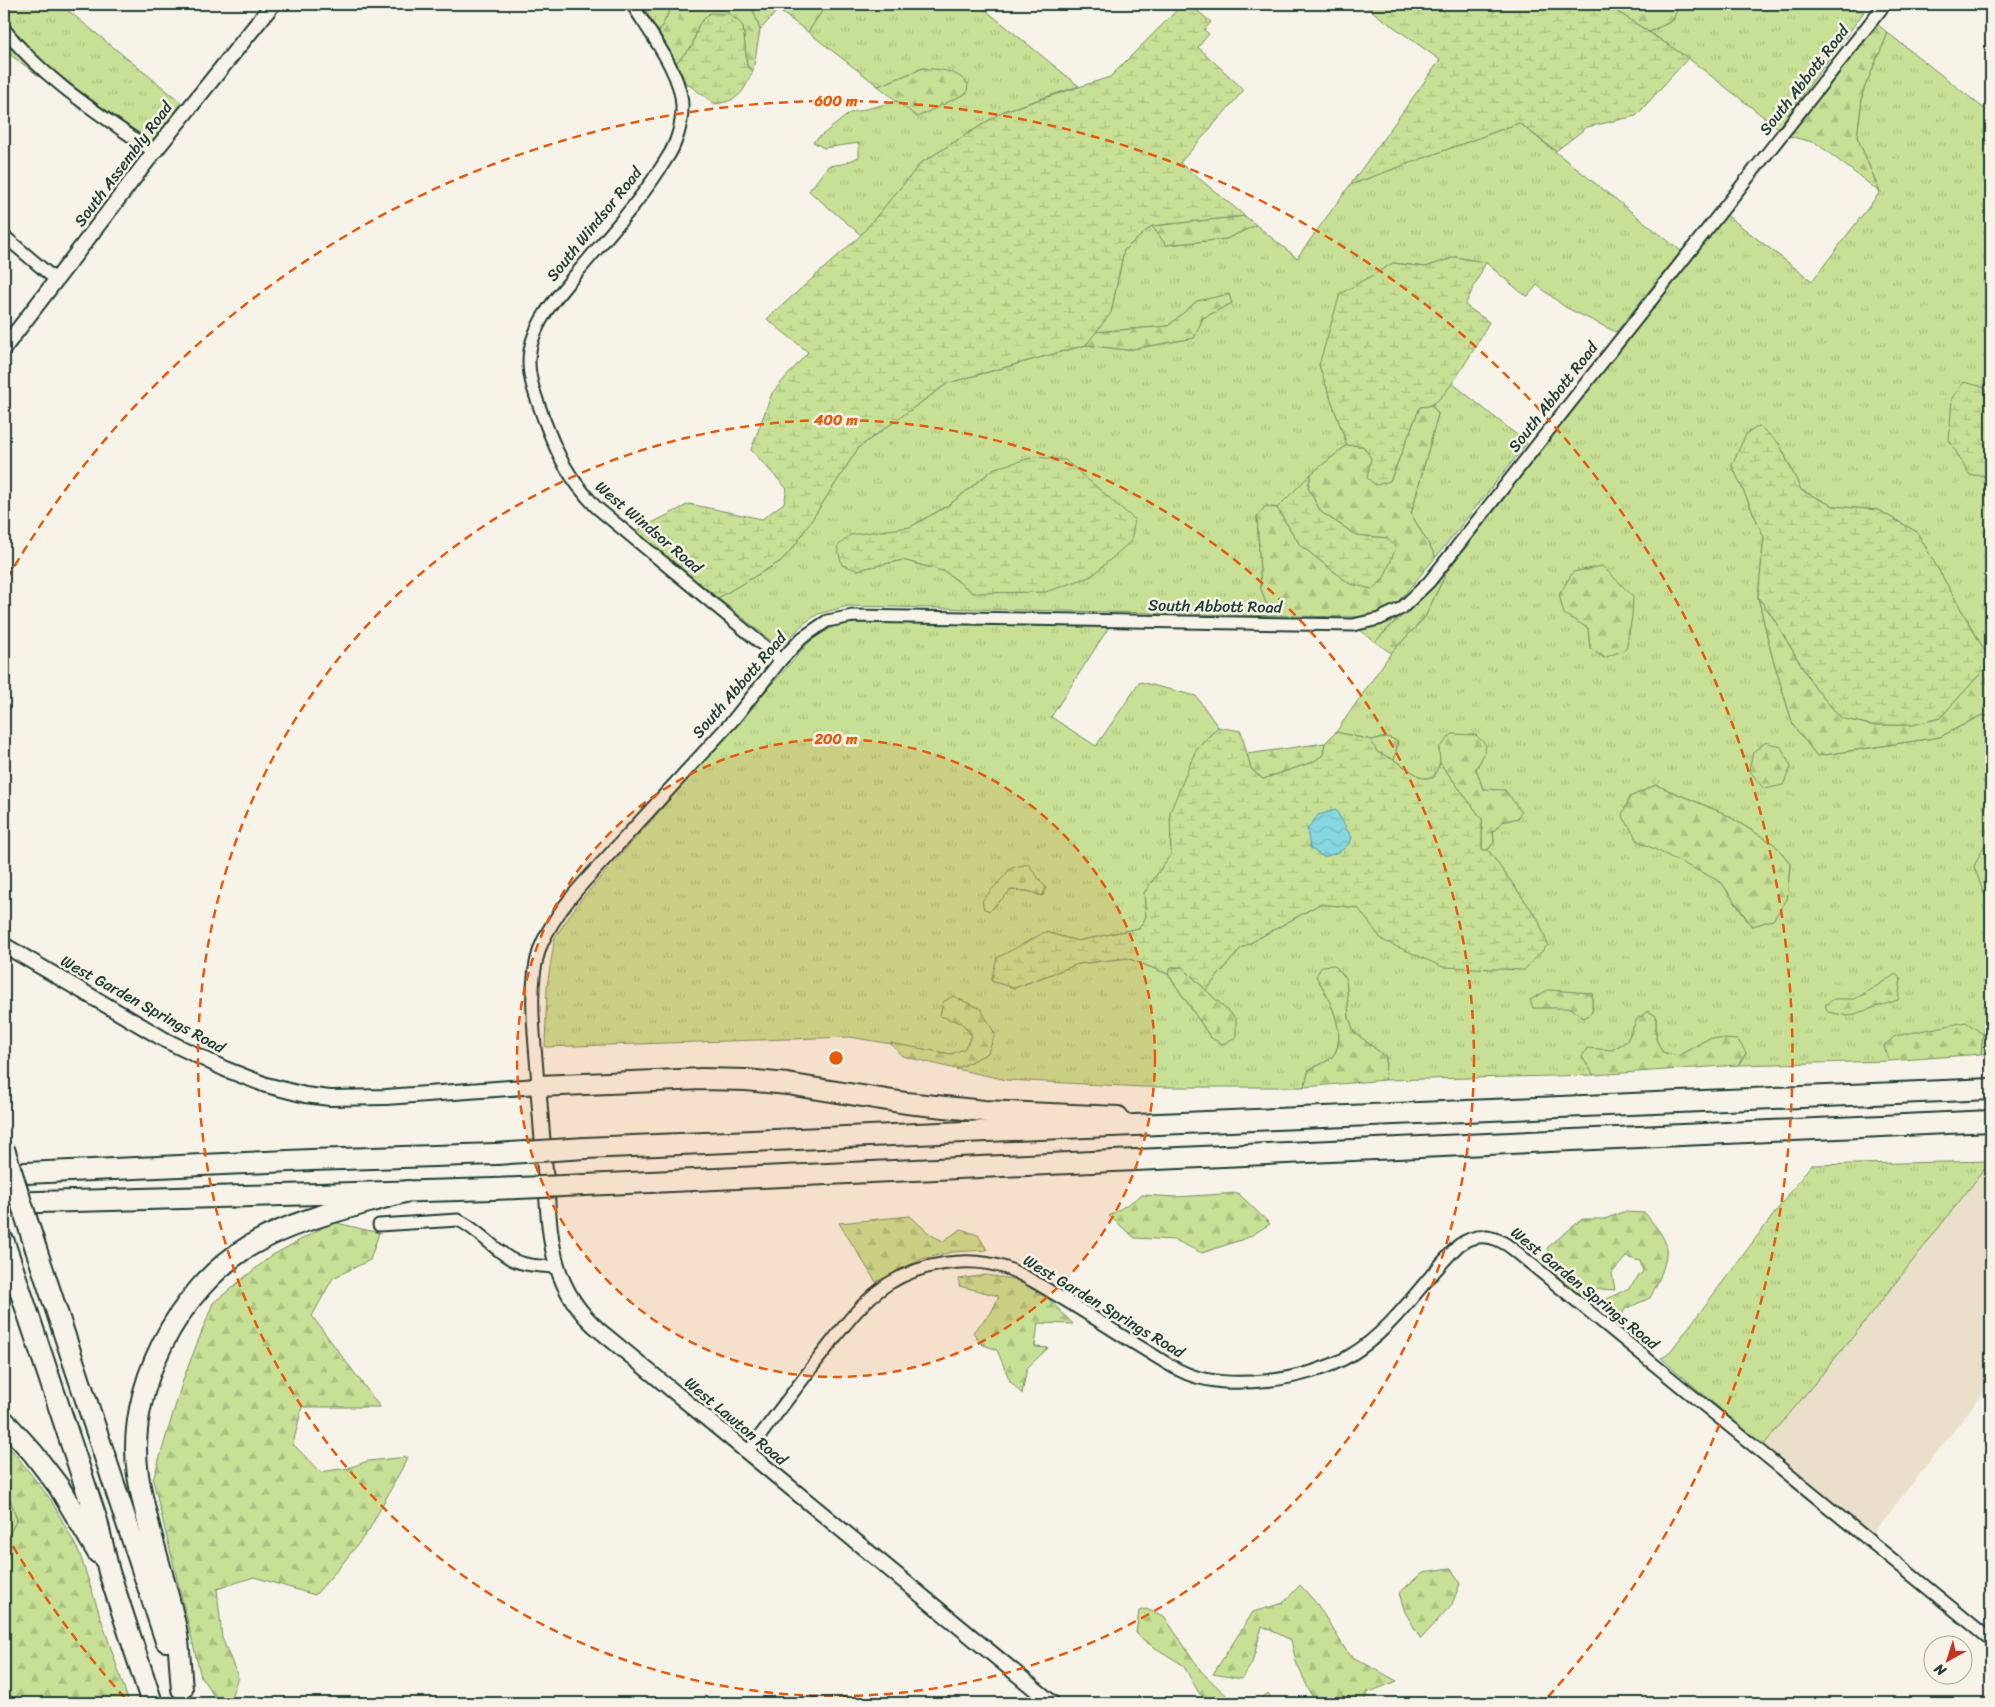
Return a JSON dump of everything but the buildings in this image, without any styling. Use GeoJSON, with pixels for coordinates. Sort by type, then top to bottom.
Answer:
{"type":"FeatureCollection","features":[{"type":"Feature","properties":{"kind":"highway"},"geometry":{"type":"LineString","coordinates":[[538,1086],[702,1079],[746,1080],[787,1084],[906,1103],[984,1111],[1108,1116],[1177,1126]]}},
{"type":"Feature","properties":{"kind":"highway"},"geometry":{"type":"LineString","coordinates":[[4,1174],[301,1160],[496,1154],[585,1148],[1177,1126],[1991,1089]]}},
{"type":"Feature","properties":{"kind":"highway"},"geometry":{"type":"LineString","coordinates":[[4,1203],[494,1189],[1991,1121]]}},
{"type":"Feature","properties":{"kind":"highway"},"geometry":{"type":"LineString","coordinates":[[4,1149],[184,1696]]}},
{"type":"Feature","properties":{"kind":"highway"},"geometry":{"type":"LineString","coordinates":[[184,1696],[177,1630],[146,1515],[138,1473],[136,1444],[140,1412],[150,1373],[162,1343],[190,1300],[214,1273],[251,1245],[301,1222],[408,1191]]}},
{"type":"Feature","properties":{"kind":"highway"},"geometry":{"type":"LineString","coordinates":[[6,1249],[97,1521],[110,1572],[152,1703]]}},
{"type":"Feature","properties":{"kind":"highway"},"geometry":{"type":"LineString","coordinates":[[4,1420],[59,1487],[110,1572]]}},
{"type":"Feature","properties":{"kind":"street","name":"South Assembly Road"},"geometry":{"type":"LineString","coordinates":[[4,348],[154,152],[273,4]]}},
{"type":"Feature","properties":{"kind":"street","name":"South Windsor Road"},"geometry":{"type":"LineString","coordinates":[[529,362],[534,336],[549,308],[668,158],[678,135],[682,107],[678,83],[632,4]]}},
{"type":"Feature","properties":{"kind":"street","name":"South Abbott Road"},"geometry":{"type":"LineString","coordinates":[[538,1086],[534,1017],[535,971],[540,948],[552,924],[585,881],[734,719],[781,660],[802,638],[827,621],[853,616],[1353,625],[1378,619],[1402,608],[1435,574],[1885,4]]}},
{"type":"Feature","properties":{"kind":"street"},"geometry":{"type":"LineString","coordinates":[[4,29],[21,51],[60,86],[154,152]]}},
{"type":"Feature","properties":{"kind":"street"},"geometry":{"type":"LineString","coordinates":[[4,236],[56,280]]}},
{"type":"Feature","properties":{"kind":"street","name":"West Windsor Road"},"geometry":{"type":"LineString","coordinates":[[529,362],[533,389],[554,446],[567,472],[580,490],[596,507],[781,660]]}},
{"type":"Feature","properties":{"kind":"street","name":"West Garden Springs Road"},"geometry":{"type":"LineString","coordinates":[[4,945],[167,1041],[224,1069],[266,1085],[305,1095],[330,1098],[386,1097],[538,1086]]}},
{"type":"Feature","properties":{"kind":"street","name":"West Lawton Road"},"geometry":{"type":"LineString","coordinates":[[538,1086],[551,1244],[557,1267],[575,1305],[592,1324],[1052,1703]]}},
{"type":"Feature","properties":{"kind":"street"},"geometry":{"type":"LineString","coordinates":[[379,1225],[458,1220],[510,1258],[524,1264],[557,1267]]}},
{"type":"Feature","properties":{"kind":"street","name":"West Garden Springs Road"},"geometry":{"type":"LineString","coordinates":[[747,1453],[839,1332],[872,1297],[888,1284],[928,1267],[949,1263],[974,1262],[1007,1268],[1064,1300],[1182,1372],[1215,1380],[1247,1381],[1281,1379],[1306,1374],[1329,1367],[1350,1355],[1372,1340],[1396,1318],[1459,1245],[1466,1240],[1476,1237],[1491,1237],[1505,1243],[1514,1250],[1991,1640]]}},
{"type":"Feature","properties":{"kind":"shaded area"},"geometry":{"type":"Polygon","coordinates":[[[1991,1161],[1991,1383],[1872,1535],[1763,1446],[1860,1328],[1991,1161]]]}},
{"type":"Feature","properties":{"kind":"green space"},"geometry":{"type":"Polygon","coordinates":[[[4,4],[60,4],[182,103],[143,153],[4,50],[4,4]]]}},
{"type":"Feature","properties":{"kind":"green space"},"geometry":{"type":"Polygon","coordinates":[[[641,4],[673,4],[659,32],[641,4]]]}},
{"type":"Feature","properties":{"kind":"green space"},"geometry":{"type":"Polygon","coordinates":[[[673,4],[751,4],[760,30],[753,71],[747,66],[743,26],[699,24],[692,46],[676,63],[659,32],[673,4]]]}},
{"type":"Feature","properties":{"kind":"green space"},"geometry":{"type":"Polygon","coordinates":[[[751,4],[778,4],[778,10],[760,30],[751,4]]]}},
{"type":"Feature","properties":{"kind":"green space"},"geometry":{"type":"Polygon","coordinates":[[[778,4],[824,4],[824,8],[808,32],[778,10],[778,4]]]}},
{"type":"Feature","properties":{"kind":"green space"},"geometry":{"type":"Polygon","coordinates":[[[824,4],[978,4],[1079,86],[1004,111],[921,163],[861,235],[809,191],[828,166],[843,164],[859,157],[859,143],[824,148],[813,142],[850,113],[898,101],[918,117],[924,68],[878,86],[808,32],[824,8],[824,4]]]}},
{"type":"Feature","properties":{"kind":"green space"},"geometry":{"type":"Polygon","coordinates":[[[1183,4],[1189,4],[1211,22],[1204,30],[1209,34],[1198,47],[1244,90],[1180,163],[1245,216],[1152,226],[1124,250],[1111,313],[1086,345],[948,383],[859,447],[796,544],[781,561],[718,598],[636,531],[689,504],[762,519],[784,503],[787,489],[751,450],[772,393],[808,352],[767,319],[861,235],[921,163],[1004,111],[1110,77],[1183,4]]]}},
{"type":"Feature","properties":{"kind":"green space"},"geometry":{"type":"Polygon","coordinates":[[[1362,4],[1606,4],[1688,58],[1636,116],[1587,127],[1556,151],[1519,123],[1350,185],[1440,60],[1362,4]]]}},
{"type":"Feature","properties":{"kind":"green space"},"geometry":{"type":"Polygon","coordinates":[[[1606,4],[1680,4],[1672,21],[1649,32],[1606,4]]]}},
{"type":"Feature","properties":{"kind":"green space"},"geometry":{"type":"Polygon","coordinates":[[[1680,4],[1849,4],[1864,12],[1778,128],[1688,58],[1649,32],[1672,21],[1680,4]]]}},
{"type":"Feature","properties":{"kind":"green space"},"geometry":{"type":"Polygon","coordinates":[[[710,13],[730,14],[743,26],[747,66],[753,71],[740,94],[730,101],[715,104],[685,82],[676,63],[692,46],[699,24],[710,13]]]}},
{"type":"Feature","properties":{"kind":"green space"},"geometry":{"type":"Polygon","coordinates":[[[1877,24],[1888,33],[1863,91],[1857,137],[1880,192],[1816,143],[1789,136],[1877,24]]]}},
{"type":"Feature","properties":{"kind":"green space"},"geometry":{"type":"Polygon","coordinates":[[[1888,33],[1991,114],[1991,395],[1983,387],[1970,475],[1991,476],[1991,662],[1917,532],[1878,510],[1833,506],[1801,490],[1779,443],[1732,465],[1764,537],[1758,597],[1771,652],[1793,725],[1817,756],[1940,737],[1982,715],[1991,717],[1991,841],[1985,845],[1984,894],[1991,895],[1991,1053],[1981,1054],[1983,1034],[1884,1046],[1889,1061],[1738,1065],[1746,1053],[1710,1038],[1678,1056],[1662,1052],[1656,1039],[1656,1016],[1637,1019],[1627,1041],[1612,1050],[1582,1057],[1594,1075],[1385,1080],[1386,1057],[1354,1032],[1349,1018],[1346,978],[1316,976],[1331,1004],[1338,1026],[1339,1037],[1333,1056],[1309,1070],[1304,1087],[1143,1087],[1007,1080],[956,1069],[988,1053],[962,1023],[972,1036],[964,1049],[951,1054],[850,1037],[545,1047],[547,986],[555,937],[579,902],[812,639],[835,626],[863,622],[1109,627],[1051,717],[1096,746],[1140,682],[1196,696],[1218,727],[1196,750],[1171,812],[1171,854],[1144,893],[1146,917],[1139,928],[1078,941],[1045,932],[1014,988],[1078,964],[1127,958],[1168,974],[1211,1038],[1236,1019],[1206,990],[1241,948],[1320,904],[1359,908],[1382,940],[1538,919],[1488,850],[1494,842],[1493,832],[1502,822],[1518,818],[1483,789],[1476,769],[1484,754],[1439,748],[1440,763],[1433,778],[1422,778],[1394,760],[1398,742],[1387,737],[1371,740],[1336,732],[1391,653],[1425,617],[1446,573],[1725,214],[1812,281],[1880,192],[1857,137],[1863,91],[1888,33]],[[1588,628],[1590,648],[1604,658],[1588,628]],[[1656,785],[1630,797],[1721,882],[1751,926],[1773,920],[1787,899],[1790,863],[1774,844],[1723,813],[1656,785]],[[1046,888],[1011,890],[1028,891],[1042,896],[1046,888]],[[1592,993],[1571,1008],[1584,1018],[1592,1012],[1592,993]]]}},
{"type":"Feature","properties":{"kind":"green space"},"geometry":{"type":"Polygon","coordinates":[[[924,68],[953,73],[968,84],[967,93],[917,117],[878,86],[924,68]]]}},
{"type":"Feature","properties":{"kind":"green space"},"geometry":{"type":"Polygon","coordinates":[[[1519,123],[1681,251],[1616,332],[1565,307],[1537,285],[1528,296],[1523,294],[1486,263],[1456,257],[1426,267],[1393,263],[1319,365],[1347,445],[1311,474],[1277,508],[1266,506],[1257,516],[1261,589],[1266,603],[1283,616],[848,606],[818,614],[802,625],[780,648],[718,598],[781,561],[796,544],[859,447],[948,383],[1086,345],[1127,350],[1194,338],[1203,318],[1232,303],[1197,301],[1168,326],[1095,332],[1111,313],[1124,250],[1152,226],[1166,245],[1226,239],[1256,225],[1297,258],[1350,185],[1519,123]],[[995,468],[949,505],[910,527],[857,570],[903,560],[946,572],[973,593],[995,468]]]}},
{"type":"Feature","properties":{"kind":"green space"},"geometry":{"type":"Polygon","coordinates":[[[1245,216],[1256,225],[1226,239],[1166,245],[1152,226],[1245,216]]]}},
{"type":"Feature","properties":{"kind":"green space"},"geometry":{"type":"Polygon","coordinates":[[[1455,257],[1486,262],[1465,305],[1489,322],[1463,368],[1446,392],[1431,405],[1420,407],[1390,481],[1376,485],[1367,478],[1371,458],[1363,446],[1347,445],[1319,365],[1340,294],[1393,263],[1426,267],[1455,257]]]}},
{"type":"Feature","properties":{"kind":"green space"},"geometry":{"type":"Polygon","coordinates":[[[1229,294],[1232,303],[1203,318],[1194,338],[1127,350],[1086,345],[1095,332],[1168,326],[1197,301],[1229,294]]]}},
{"type":"Feature","properties":{"kind":"green space"},"geometry":{"type":"Polygon","coordinates":[[[1964,382],[1983,387],[1991,395],[1991,476],[1970,475],[1949,440],[1952,398],[1964,382]]]}},
{"type":"Feature","properties":{"kind":"green space"},"geometry":{"type":"Polygon","coordinates":[[[1452,383],[1527,443],[1436,557],[1411,514],[1438,414],[1432,405],[1452,383]]]}},
{"type":"Feature","properties":{"kind":"green space"},"geometry":{"type":"Polygon","coordinates":[[[1432,405],[1438,414],[1411,514],[1436,557],[1396,604],[1366,617],[1283,616],[1266,603],[1261,589],[1257,516],[1266,506],[1277,508],[1300,545],[1350,584],[1387,538],[1356,535],[1321,512],[1308,488],[1311,474],[1347,445],[1363,446],[1390,481],[1420,407],[1432,405]]]}},
{"type":"Feature","properties":{"kind":"green space"},"geometry":{"type":"Polygon","coordinates":[[[1759,426],[1779,443],[1801,490],[1833,506],[1878,510],[1917,532],[1991,662],[1940,718],[1912,725],[1871,725],[1841,718],[1815,688],[1772,616],[1758,597],[1764,537],[1732,465],[1746,434],[1759,426]]]}},
{"type":"Feature","properties":{"kind":"green space"},"geometry":{"type":"Polygon","coordinates":[[[1035,457],[1065,460],[1135,520],[1131,541],[1092,576],[1046,592],[973,593],[946,572],[903,560],[857,570],[842,565],[837,547],[850,535],[910,527],[949,505],[995,468],[1035,457]]]}},
{"type":"Feature","properties":{"kind":"green space"},"geometry":{"type":"Polygon","coordinates":[[[1311,474],[1308,488],[1321,512],[1356,535],[1387,538],[1396,548],[1383,580],[1372,589],[1350,584],[1300,545],[1277,508],[1311,474]]]}},
{"type":"Feature","properties":{"kind":"green space"},"geometry":{"type":"Polygon","coordinates":[[[1602,566],[1633,596],[1632,617],[1626,649],[1604,658],[1590,648],[1588,628],[1564,614],[1559,595],[1573,572],[1602,566]]]}},
{"type":"Feature","properties":{"kind":"green space"},"geometry":{"type":"Polygon","coordinates":[[[1446,573],[1425,617],[1391,653],[1375,642],[1429,591],[1446,573]]]}},
{"type":"Feature","properties":{"kind":"green space"},"geometry":{"type":"Polygon","coordinates":[[[1758,597],[1772,616],[1815,688],[1841,718],[1871,725],[1912,725],[1940,718],[1991,662],[1991,717],[1982,715],[1940,737],[1817,756],[1793,725],[1771,652],[1758,597]]]}},
{"type":"Feature","properties":{"kind":"green space"},"geometry":{"type":"Polygon","coordinates":[[[1400,616],[1375,642],[1360,630],[1400,616]]]}},
{"type":"Feature","properties":{"kind":"green space"},"geometry":{"type":"Polygon","coordinates":[[[1218,727],[1241,731],[1251,769],[1263,779],[1313,762],[1323,755],[1325,743],[1336,732],[1371,740],[1377,752],[1394,760],[1422,778],[1433,778],[1440,763],[1482,819],[1482,850],[1488,850],[1538,919],[1548,945],[1524,970],[1443,967],[1382,940],[1358,908],[1320,904],[1241,948],[1206,990],[1182,967],[1171,967],[1168,974],[1127,958],[1078,964],[1014,988],[991,981],[997,958],[1045,932],[1078,941],[1139,928],[1146,917],[1144,893],[1171,854],[1170,812],[1196,750],[1218,727]]]}},
{"type":"Feature","properties":{"kind":"green space"},"geometry":{"type":"Polygon","coordinates":[[[1452,734],[1476,735],[1486,745],[1484,754],[1476,769],[1483,789],[1505,790],[1521,811],[1518,818],[1502,822],[1493,832],[1494,842],[1488,850],[1482,850],[1482,819],[1440,763],[1439,748],[1452,734]]]}},
{"type":"Feature","properties":{"kind":"green space"},"geometry":{"type":"Polygon","coordinates":[[[1387,737],[1398,741],[1394,760],[1376,752],[1371,740],[1387,737]]]}},
{"type":"Feature","properties":{"kind":"green space"},"geometry":{"type":"Polygon","coordinates":[[[1766,742],[1781,747],[1791,767],[1783,785],[1764,789],[1749,770],[1753,752],[1766,742]]]}},
{"type":"Feature","properties":{"kind":"green space"},"geometry":{"type":"Polygon","coordinates":[[[1325,743],[1323,755],[1313,762],[1263,779],[1251,769],[1247,754],[1325,743]]]}},
{"type":"Feature","properties":{"kind":"green space"},"geometry":{"type":"Polygon","coordinates":[[[1656,785],[1723,813],[1774,844],[1790,863],[1787,899],[1773,920],[1752,926],[1721,882],[1638,841],[1622,815],[1630,797],[1656,785]]]}},
{"type":"Feature","properties":{"kind":"green space"},"geometry":{"type":"Polygon","coordinates":[[[1991,841],[1991,895],[1984,894],[1974,866],[1985,845],[1991,841]]]}},
{"type":"Feature","properties":{"kind":"green space"},"geometry":{"type":"Polygon","coordinates":[[[1028,864],[1046,888],[1042,896],[1028,891],[1011,890],[990,911],[984,909],[982,901],[1011,868],[1028,864]]]}},
{"type":"Feature","properties":{"kind":"green space"},"geometry":{"type":"Polygon","coordinates":[[[1334,965],[1346,978],[1349,1018],[1354,1032],[1386,1057],[1385,1080],[1304,1087],[1309,1070],[1331,1058],[1337,1047],[1339,1037],[1335,1015],[1316,976],[1322,966],[1334,965]]]}},
{"type":"Feature","properties":{"kind":"green space"},"geometry":{"type":"Polygon","coordinates":[[[1171,967],[1182,967],[1236,1019],[1236,1037],[1223,1044],[1211,1038],[1168,974],[1171,967]]]}},
{"type":"Feature","properties":{"kind":"green space"},"geometry":{"type":"Polygon","coordinates":[[[1896,974],[1901,980],[1898,1000],[1848,1016],[1828,1012],[1825,1005],[1834,999],[1855,999],[1896,974]]]}},
{"type":"Feature","properties":{"kind":"green space"},"geometry":{"type":"Polygon","coordinates":[[[1548,990],[1592,993],[1592,1012],[1584,1018],[1571,1008],[1533,1008],[1530,1000],[1548,990]]]}},
{"type":"Feature","properties":{"kind":"green space"},"geometry":{"type":"Polygon","coordinates":[[[953,996],[981,1009],[995,1034],[988,1053],[956,1069],[902,1056],[890,1043],[951,1054],[964,1049],[972,1036],[962,1023],[940,1016],[943,1002],[953,996]]]}},
{"type":"Feature","properties":{"kind":"green space"},"geometry":{"type":"Polygon","coordinates":[[[1648,1011],[1656,1016],[1656,1039],[1662,1052],[1678,1056],[1710,1038],[1738,1040],[1746,1053],[1738,1065],[1594,1075],[1582,1057],[1587,1048],[1612,1050],[1627,1041],[1637,1019],[1648,1011]]]}},
{"type":"Feature","properties":{"kind":"green space"},"geometry":{"type":"Polygon","coordinates":[[[1966,1022],[1983,1034],[1981,1054],[1889,1061],[1884,1046],[1895,1036],[1966,1022]]]}},
{"type":"Feature","properties":{"kind":"green space"},"geometry":{"type":"Polygon","coordinates":[[[1991,1161],[1860,1328],[1763,1446],[1661,1358],[1667,1355],[1673,1348],[1811,1165],[1991,1161]]]}},
{"type":"Feature","properties":{"kind":"green space"},"geometry":{"type":"Polygon","coordinates":[[[1238,1193],[1270,1224],[1247,1238],[1202,1253],[1175,1240],[1135,1238],[1109,1216],[1142,1195],[1176,1197],[1238,1193]]]}},
{"type":"Feature","properties":{"kind":"green space"},"geometry":{"type":"Polygon","coordinates":[[[1623,1212],[1645,1213],[1664,1239],[1666,1256],[1662,1271],[1650,1298],[1625,1309],[1619,1321],[1597,1304],[1629,1288],[1643,1271],[1640,1261],[1626,1257],[1612,1273],[1615,1290],[1600,1289],[1576,1294],[1554,1272],[1547,1248],[1582,1219],[1605,1219],[1623,1212]]]}},
{"type":"Feature","properties":{"kind":"green space"},"geometry":{"type":"Polygon","coordinates":[[[910,1216],[931,1235],[943,1241],[961,1229],[978,1235],[987,1250],[952,1252],[922,1259],[876,1282],[839,1223],[910,1216]]]}},
{"type":"Feature","properties":{"kind":"green space"},"geometry":{"type":"Polygon","coordinates":[[[333,1222],[379,1233],[370,1260],[333,1278],[312,1316],[380,1407],[302,1407],[293,1444],[320,1472],[348,1468],[368,1461],[408,1457],[369,1530],[315,1595],[254,1577],[217,1589],[222,1638],[238,1677],[229,1703],[219,1703],[201,1677],[153,1480],[184,1377],[213,1303],[271,1256],[333,1222]]]}},
{"type":"Feature","properties":{"kind":"green space"},"geometry":{"type":"Polygon","coordinates":[[[986,1275],[1018,1280],[1049,1299],[1073,1324],[1038,1323],[1035,1347],[1048,1348],[1027,1368],[1022,1394],[1010,1381],[997,1350],[981,1344],[973,1332],[991,1313],[999,1296],[959,1286],[959,1279],[986,1275]]]}},
{"type":"Feature","properties":{"kind":"green space"},"geometry":{"type":"Polygon","coordinates":[[[4,1440],[51,1500],[79,1552],[129,1703],[14,1703],[4,1683],[4,1538],[9,1535],[17,1519],[4,1482],[4,1440]]]}},
{"type":"Feature","properties":{"kind":"green space"},"geometry":{"type":"Polygon","coordinates":[[[4,1482],[17,1520],[9,1535],[4,1538],[4,1482]]]}},
{"type":"Feature","properties":{"kind":"green space"},"geometry":{"type":"Polygon","coordinates":[[[1451,1568],[1460,1584],[1452,1604],[1421,1639],[1405,1612],[1399,1593],[1423,1572],[1451,1568]]]}},
{"type":"Feature","properties":{"kind":"green space"},"geometry":{"type":"Polygon","coordinates":[[[1300,1585],[1317,1604],[1349,1655],[1397,1681],[1367,1693],[1364,1703],[1315,1703],[1296,1662],[1291,1640],[1262,1626],[1252,1663],[1242,1679],[1213,1674],[1253,1612],[1283,1603],[1300,1585]]]}},
{"type":"Feature","properties":{"kind":"green space"},"geometry":{"type":"Polygon","coordinates":[[[1146,1609],[1164,1616],[1201,1671],[1234,1703],[1209,1703],[1199,1693],[1183,1665],[1146,1642],[1136,1633],[1139,1611],[1146,1609]]]}},
{"type":"Feature","properties":{"kind":"green space"},"geometry":{"type":"Polygon","coordinates":[[[1268,1693],[1275,1703],[1256,1703],[1268,1693]]]}},
{"type":"Feature","properties":{"kind":"water"},"geometry":{"type":"Polygon","coordinates":[[[1336,810],[1352,838],[1344,848],[1323,857],[1310,848],[1307,830],[1318,815],[1336,810]]]}}]}
